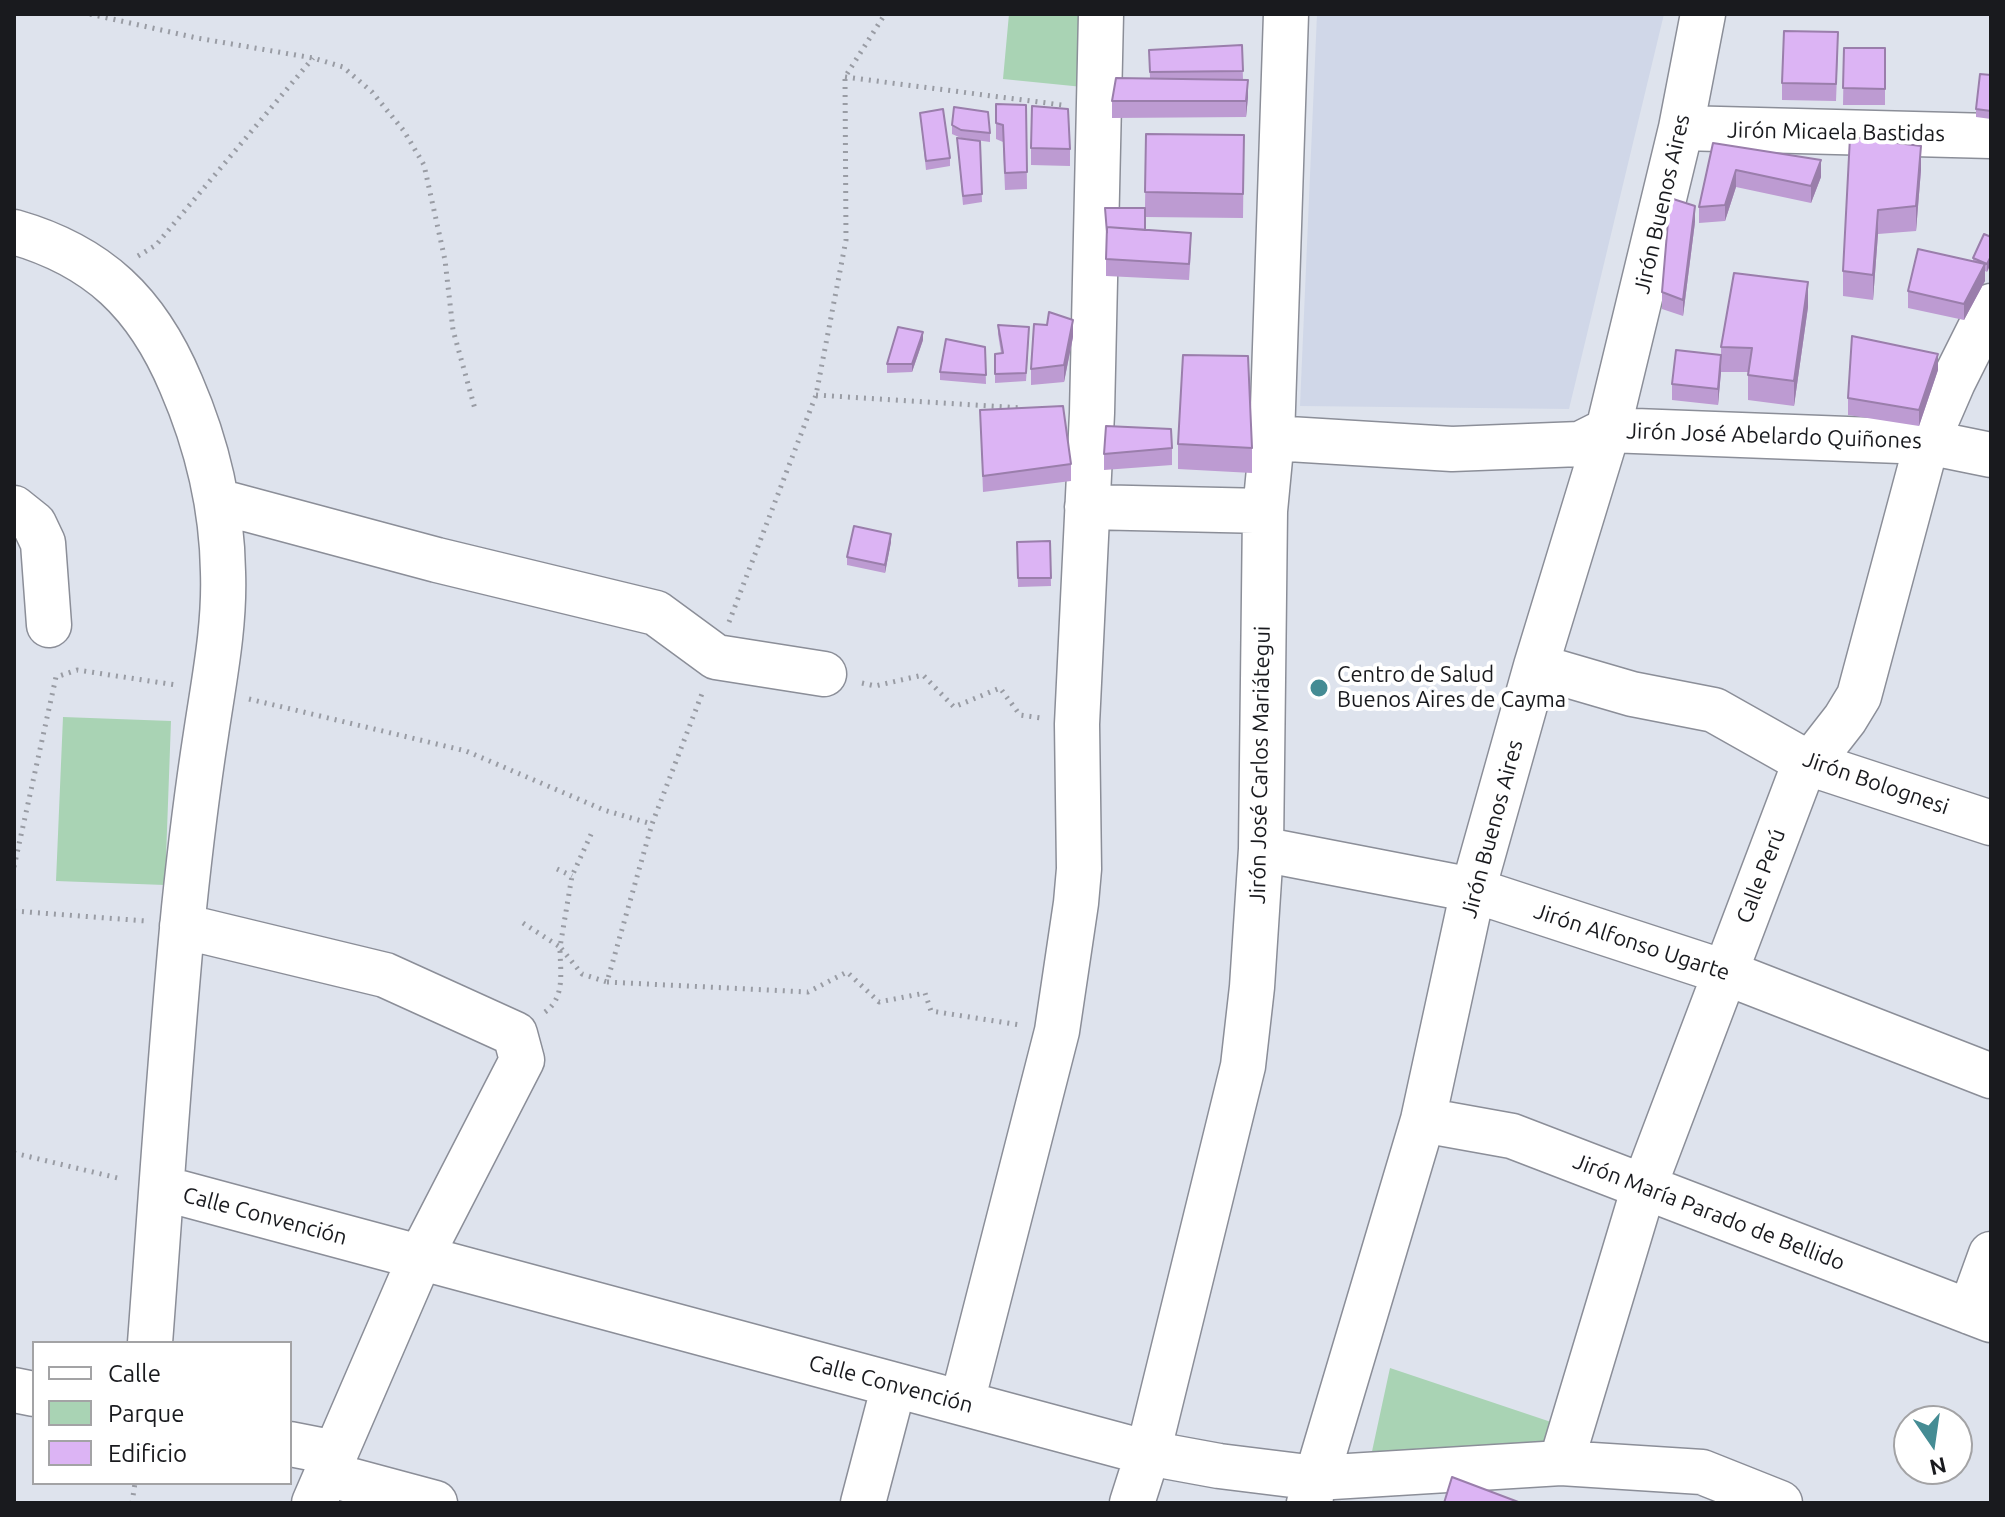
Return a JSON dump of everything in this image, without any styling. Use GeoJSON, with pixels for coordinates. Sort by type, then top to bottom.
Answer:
{"type":"FeatureCollection","features":[{"type":"Feature","properties":{"kind":"street"},"geometry":{"type":"LineString","coordinates":[[962,1402],[1057,1031],[1066,983],[1079,869],[1077,724],[1092,413],[1101,14]]}},
{"type":"Feature","properties":{"kind":"street","name":"Jirón José Carlos Mariátegui"},"geometry":{"type":"LineString","coordinates":[[1132,1503],[1148,1453],[1243,1066],[1252,987],[1261,849],[1265,511],[1272,438],[1286,14]]}},
{"type":"Feature","properties":{"kind":"street","name":"Jirón Buenos Aires"},"geometry":{"type":"LineString","coordinates":[[1313,1491],[1423,1120],[1473,890],[1536,666],[1608,430],[1681,128],[1703,14]]}},
{"type":"Feature","properties":{"kind":"street","name":"Jirón Micaela Bastidas"},"geometry":{"type":"LineString","coordinates":[[1681,128],[1991,136]]}},
{"type":"Feature","properties":{"kind":"street"},"geometry":{"type":"LineString","coordinates":[[14,232],[44,240],[72,253],[108,277],[147,318],[172,361],[197,421],[217,501],[223,572],[221,636],[193,817],[182,926],[150,1341]]}},
{"type":"Feature","properties":{"kind":"street","name":"Calle Perú"},"geometry":{"type":"LineString","coordinates":[[1561,1463],[1644,1187],[1799,778],[1859,696],[1927,442],[1991,306]]}},
{"type":"Feature","properties":{"kind":"street","name":"Jirón José Abelardo Quiñones"},"geometry":{"type":"LineString","coordinates":[[1272,438],[1452,449],[1580,444],[1608,430],[1927,442],[1991,455]]}},
{"type":"Feature","properties":{"kind":"street"},"geometry":{"type":"LineString","coordinates":[[217,501],[437,560],[656,613],[716,657],[824,674]]}},
{"type":"Feature","properties":{"kind":"street"},"geometry":{"type":"LineString","coordinates":[[1087,507],[1265,511]]}},
{"type":"Feature","properties":{"kind":"street"},"geometry":{"type":"LineString","coordinates":[[14,508],[34,524],[43,543],[49,625]]}},
{"type":"Feature","properties":{"kind":"street","name":"Jirón Bolognesi"},"geometry":{"type":"LineString","coordinates":[[1536,666],[1632,694],[1714,710],[1808,763],[1991,823]]}},
{"type":"Feature","properties":{"kind":"street","name":"Jirón Alfonso Ugarte"},"geometry":{"type":"LineString","coordinates":[[1261,849],[1473,890],[1724,972],[1991,1076]]}},
{"type":"Feature","properties":{"kind":"street"},"geometry":{"type":"LineString","coordinates":[[182,926],[385,975],[515,1034],[522,1060],[420,1258],[326,1477]]}},
{"type":"Feature","properties":{"kind":"street","name":"Jirón María Parado de Bellido"},"geometry":{"type":"LineString","coordinates":[[1423,1120],[1512,1136],[1981,1316]]}},
{"type":"Feature","properties":{"kind":"street","name":"Calle Convención"},"geometry":{"type":"LineString","coordinates":[[162,1188],[1148,1453],[1219,1466],[1313,1491],[1561,1463],[1780,1503]]}},
{"type":"Feature","properties":{"kind":"street"},"geometry":{"type":"LineString","coordinates":[[1981,1316],[1991,1254]]}},
{"type":"Feature","properties":{"kind":"street"},"geometry":{"type":"LineString","coordinates":[[863,1503],[894,1385]]}},
{"type":"Feature","properties":{"kind":"street"},"geometry":{"type":"LineString","coordinates":[[292,1446],[326,1477],[435,1503]]}},
{"type":"Feature","properties":{"kind":"path"},"geometry":{"type":"LineString","coordinates":[[90,14],[197,38],[313,58],[343,67],[372,92],[404,131],[424,165],[445,260],[453,330],[475,409]]}},
{"type":"Feature","properties":{"kind":"path"},"geometry":{"type":"LineString","coordinates":[[607,982],[652,824],[816,395],[846,240],[845,77],[885,14]]}},
{"type":"Feature","properties":{"kind":"path"},"geometry":{"type":"LineString","coordinates":[[108,277],[156,245],[313,58]]}},
{"type":"Feature","properties":{"kind":"path"},"geometry":{"type":"LineString","coordinates":[[845,77],[1097,109]]}},
{"type":"Feature","properties":{"kind":"path"},"geometry":{"type":"LineString","coordinates":[[816,395],[1030,409]]}},
{"type":"Feature","properties":{"kind":"path"},"geometry":{"type":"LineString","coordinates":[[14,867],[56,677],[77,670],[212,690],[466,751],[604,810],[652,824]]}},
{"type":"Feature","properties":{"kind":"path"},"geometry":{"type":"LineString","coordinates":[[824,674],[875,686],[923,675],[954,707],[1000,688],[1020,715],[1077,724]]}},
{"type":"Feature","properties":{"kind":"path"},"geometry":{"type":"LineString","coordinates":[[515,1034],[554,1005],[560,990],[560,947],[572,876],[593,830]]}},
{"type":"Feature","properties":{"kind":"path"},"geometry":{"type":"LineString","coordinates":[[557,869],[572,876]]}},
{"type":"Feature","properties":{"kind":"path"},"geometry":{"type":"LineString","coordinates":[[14,911],[182,926]]}},
{"type":"Feature","properties":{"kind":"path"},"geometry":{"type":"LineString","coordinates":[[523,923],[560,947],[582,974],[607,982],[808,992],[847,972],[879,1002],[925,993],[931,1011],[1057,1031]]}},
{"type":"Feature","properties":{"kind":"path","name":"Calle Convención"},"geometry":{"type":"LineString","coordinates":[[14,1153],[162,1188]]}},
{"type":"Feature","properties":{"kind":"shaded area"},"geometry":{"type":"Polygon","coordinates":[[[1317,14],[1664,14],[1569,409],[1300,406],[1317,14]]]}},
{"type":"Feature","properties":{"kind":"green space"},"geometry":{"type":"Polygon","coordinates":[[[1009,14],[1084,14],[1083,87],[1003,79],[1009,14]]]}},
{"type":"Feature","properties":{"kind":"green space"},"geometry":{"type":"Polygon","coordinates":[[[63,717],[171,721],[165,885],[56,881],[63,717]]]}},
{"type":"Feature","properties":{"kind":"green space"},"geometry":{"type":"Polygon","coordinates":[[[1390,1368],[1554,1423],[1552,1446],[1371,1456],[1390,1368]]]}},
{"type":"Feature","properties":{"kind":"building"},"geometry":{"type":"Polygon","coordinates":[[[1784,31],[1838,32],[1836,84],[1782,83],[1784,31]]]}},
{"type":"Feature","properties":{"kind":"building"},"geometry":{"type":"Polygon","coordinates":[[[1242,45],[1243,71],[1150,72],[1149,50],[1242,45]]]}},
{"type":"Feature","properties":{"kind":"building"},"geometry":{"type":"Polygon","coordinates":[[[1844,48],[1885,48],[1885,89],[1843,88],[1844,48]]]}},
{"type":"Feature","properties":{"kind":"building"},"geometry":{"type":"Polygon","coordinates":[[[1980,74],[1991,75],[1991,111],[1976,109],[1980,74]]]}},
{"type":"Feature","properties":{"kind":"building"},"geometry":{"type":"Polygon","coordinates":[[[1116,78],[1248,80],[1246,101],[1112,101],[1116,78]]]}},
{"type":"Feature","properties":{"kind":"building"},"geometry":{"type":"Polygon","coordinates":[[[996,104],[1026,105],[1027,172],[1005,173],[1003,125],[996,123],[996,104]]]}},
{"type":"Feature","properties":{"kind":"building"},"geometry":{"type":"Polygon","coordinates":[[[1032,106],[1068,109],[1070,149],[1031,148],[1032,106]]]}},
{"type":"Feature","properties":{"kind":"building"},"geometry":{"type":"Polygon","coordinates":[[[954,107],[988,112],[990,133],[961,130],[952,125],[954,107]]]}},
{"type":"Feature","properties":{"kind":"building"},"geometry":{"type":"Polygon","coordinates":[[[943,109],[950,158],[926,161],[920,113],[943,109]]]}},
{"type":"Feature","properties":{"kind":"building"},"geometry":{"type":"Polygon","coordinates":[[[1146,134],[1244,135],[1243,194],[1145,192],[1146,134]]]}},
{"type":"Feature","properties":{"kind":"building"},"geometry":{"type":"Polygon","coordinates":[[[1850,137],[1921,146],[1916,206],[1878,210],[1873,275],[1843,271],[1850,137]]]}},
{"type":"Feature","properties":{"kind":"building"},"geometry":{"type":"Polygon","coordinates":[[[957,138],[980,141],[982,194],[963,196],[957,138]]]}},
{"type":"Feature","properties":{"kind":"building"},"geometry":{"type":"Polygon","coordinates":[[[1713,143],[1821,160],[1811,186],[1736,170],[1725,205],[1699,207],[1713,143]]]}},
{"type":"Feature","properties":{"kind":"building"},"geometry":{"type":"Polygon","coordinates":[[[1670,198],[1695,206],[1683,300],[1662,292],[1670,198]]]}},
{"type":"Feature","properties":{"kind":"building"},"geometry":{"type":"Polygon","coordinates":[[[1105,208],[1145,208],[1145,230],[1107,227],[1107,233],[1105,208]]]}},
{"type":"Feature","properties":{"kind":"building"},"geometry":{"type":"Polygon","coordinates":[[[1107,227],[1191,233],[1189,264],[1106,259],[1107,227]]]}},
{"type":"Feature","properties":{"kind":"building"},"geometry":{"type":"Polygon","coordinates":[[[1984,234],[1991,237],[1991,256],[1987,264],[1973,258],[1984,234]]]}},
{"type":"Feature","properties":{"kind":"building"},"geometry":{"type":"Polygon","coordinates":[[[1918,249],[1985,264],[1964,304],[1908,291],[1918,249]]]}},
{"type":"Feature","properties":{"kind":"building"},"geometry":{"type":"Polygon","coordinates":[[[1734,273],[1808,282],[1794,381],[1748,375],[1752,348],[1721,347],[1734,273]]]}},
{"type":"Feature","properties":{"kind":"building"},"geometry":{"type":"Polygon","coordinates":[[[1049,312],[1073,320],[1064,365],[1031,369],[1034,324],[1047,325],[1049,312]]]}},
{"type":"Feature","properties":{"kind":"building"},"geometry":{"type":"Polygon","coordinates":[[[998,325],[1029,327],[1026,373],[995,374],[995,354],[1003,353],[998,325]]]}},
{"type":"Feature","properties":{"kind":"building"},"geometry":{"type":"Polygon","coordinates":[[[898,327],[923,332],[912,364],[887,364],[898,327]]]}},
{"type":"Feature","properties":{"kind":"building"},"geometry":{"type":"Polygon","coordinates":[[[1852,336],[1938,354],[1919,410],[1848,398],[1852,336]]]}},
{"type":"Feature","properties":{"kind":"building"},"geometry":{"type":"Polygon","coordinates":[[[946,339],[985,347],[986,375],[940,372],[946,339]]]}},
{"type":"Feature","properties":{"kind":"building"},"geometry":{"type":"Polygon","coordinates":[[[1676,350],[1721,355],[1718,389],[1672,384],[1676,350]]]}},
{"type":"Feature","properties":{"kind":"building"},"geometry":{"type":"Polygon","coordinates":[[[1183,355],[1248,356],[1252,448],[1178,444],[1183,355]]]}},
{"type":"Feature","properties":{"kind":"building"},"geometry":{"type":"Polygon","coordinates":[[[1063,406],[1071,464],[983,476],[980,410],[1063,406]]]}},
{"type":"Feature","properties":{"kind":"building"},"geometry":{"type":"Polygon","coordinates":[[[1106,426],[1171,429],[1172,448],[1104,454],[1106,426]]]}},
{"type":"Feature","properties":{"kind":"building"},"geometry":{"type":"Polygon","coordinates":[[[854,526],[891,534],[885,565],[847,557],[854,526]]]}},
{"type":"Feature","properties":{"kind":"building"},"geometry":{"type":"Polygon","coordinates":[[[1050,541],[1051,578],[1018,578],[1017,542],[1050,541]]]}},
{"type":"Feature","properties":{"kind":"building"},"geometry":{"type":"Polygon","coordinates":[[[1452,1477],[1521,1503],[1444,1503],[1452,1477]]]}},
{"type":"Feature","properties":{"kind":"place","name":"Centro de Salud Buenos Aires de Cayma"},"geometry":{"type":"Point","coordinates":[1319,688]}}]}
